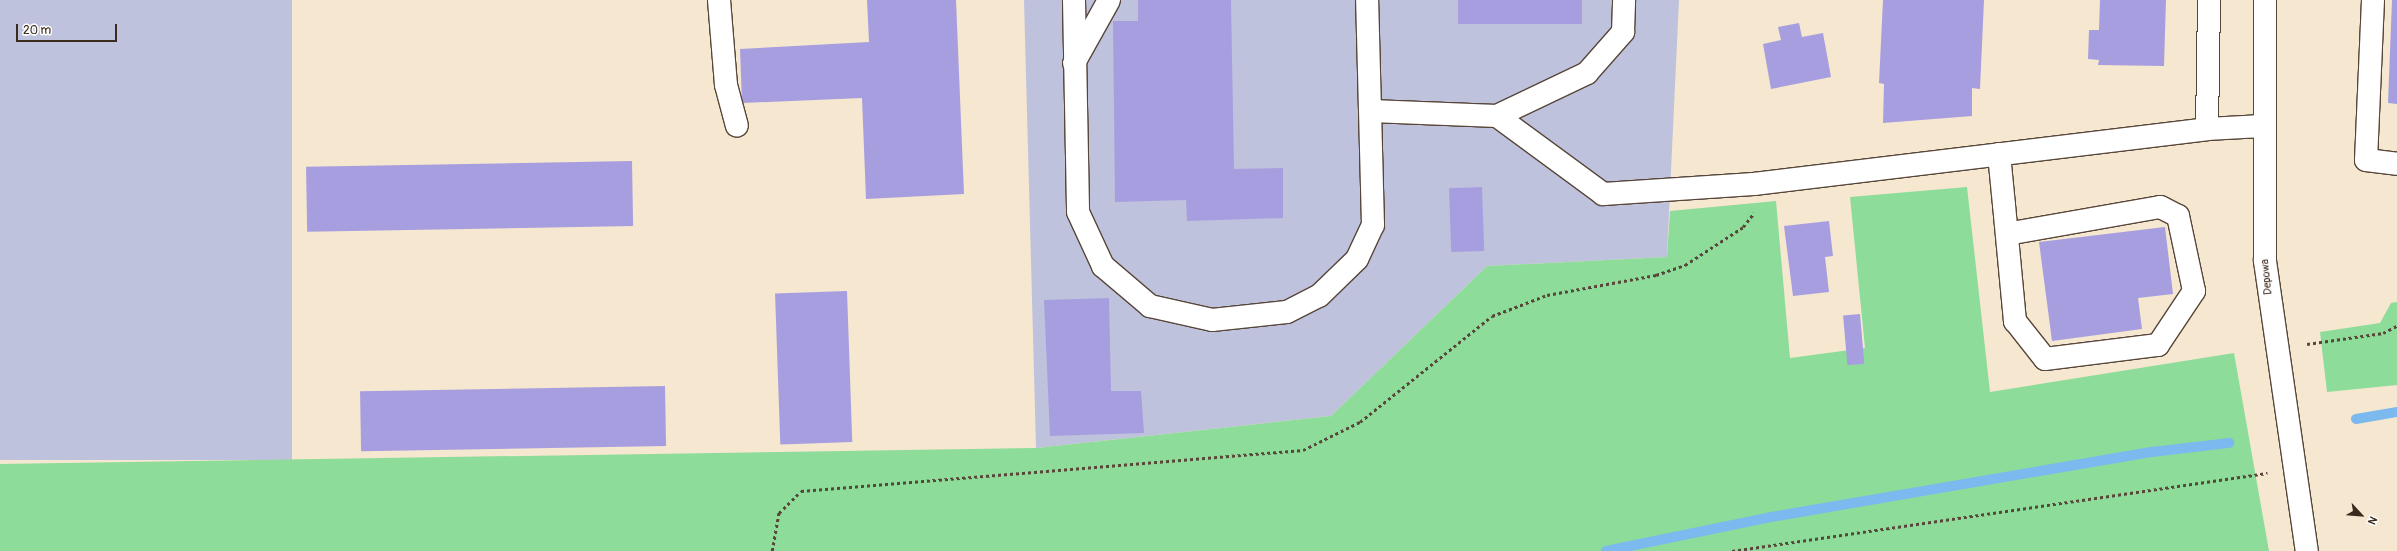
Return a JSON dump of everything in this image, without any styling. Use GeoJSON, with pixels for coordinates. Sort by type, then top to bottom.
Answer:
{"type":"FeatureCollection","features":[{"type":"Feature","properties":{"kind":"street"},"geometry":{"type":"LineString","coordinates":[[719,0],[726,85],[738,126]]}},
{"type":"Feature","properties":{"kind":"street"},"geometry":{"type":"LineString","coordinates":[[1074,0],[1073,66],[1078,212],[1103,266],[1150,306],[1212,320],[1287,312],[1320,296],[1357,259],[1373,225],[1367,0]]}},
{"type":"Feature","properties":{"kind":"street"},"geometry":{"type":"LineString","coordinates":[[1073,66],[1109,0]]}},
{"type":"Feature","properties":{"kind":"street"},"geometry":{"type":"LineString","coordinates":[[1371,111],[1497,116],[1587,73],[1623,32],[1624,0]]}},
{"type":"Feature","properties":{"kind":"street"},"geometry":{"type":"LineString","coordinates":[[2207,129],[2209,0]]}},
{"type":"Feature","properties":{"kind":"street","name":"Depowa"},"geometry":{"type":"LineString","coordinates":[[2265,0],[2262,126],[2265,261],[2274,348],[2295,469],[2307,551]]}},
{"type":"Feature","properties":{"kind":"street"},"geometry":{"type":"LineString","coordinates":[[2373,0],[2366,160],[2397,164]]}},
{"type":"Feature","properties":{"kind":"street"},"geometry":{"type":"LineString","coordinates":[[1497,116],[1604,194],[1754,184],[2207,129],[2262,126]]}},
{"type":"Feature","properties":{"kind":"street"},"geometry":{"type":"LineString","coordinates":[[1999,154],[2015,321],[2044,359],[2158,345],[2194,291],[2178,216],[2160,207],[2007,234]]}},
{"type":"Feature","properties":{"kind":"path"},"geometry":{"type":"LineString","coordinates":[[772,551],[779,513],[801,491],[1303,450],[1360,422],[1492,316],[1516,304],[1685,265],[1752,218],[1754,184]]}},
{"type":"Feature","properties":{"kind":"path"},"geometry":{"type":"LineString","coordinates":[[2274,348],[2383,333],[2397,326]]}},
{"type":"Feature","properties":{"kind":"path"},"geometry":{"type":"LineString","coordinates":[[1732,551],[2295,469]]}},
{"type":"Feature","properties":{"kind":"shaded area"},"geometry":{"type":"Polygon","coordinates":[[[0,0],[292,0],[292,460],[0,460],[0,0]]]}},
{"type":"Feature","properties":{"kind":"shaded area"},"geometry":{"type":"Polygon","coordinates":[[[1024,0],[1679,0],[1667,257],[1487,266],[1331,416],[1036,448],[1024,0]]]}},
{"type":"Feature","properties":{"kind":"green space"},"geometry":{"type":"Polygon","coordinates":[[[1967,187],[1990,392],[2234,353],[2269,551],[0,551],[0,464],[1036,448],[1331,416],[1487,266],[1667,257],[1670,211],[1776,201],[1790,358],[1865,348],[1850,197],[1967,187]]]}},
{"type":"Feature","properties":{"kind":"green space"},"geometry":{"type":"Polygon","coordinates":[[[2397,302],[2397,385],[2327,392],[2320,332],[2380,323],[2391,303],[2397,302]]]}},
{"type":"Feature","properties":{"kind":"building"},"geometry":{"type":"Polygon","coordinates":[[[867,0],[956,0],[964,194],[866,199],[862,98],[742,103],[740,49],[869,42],[867,0]]]}},
{"type":"Feature","properties":{"kind":"building"},"geometry":{"type":"Polygon","coordinates":[[[1138,0],[1231,0],[1234,169],[1283,168],[1283,218],[1187,221],[1186,200],[1115,202],[1113,21],[1138,21],[1138,0]]]}},
{"type":"Feature","properties":{"kind":"building"},"geometry":{"type":"Polygon","coordinates":[[[1458,0],[1582,0],[1582,24],[1458,24],[1458,0]]]}},
{"type":"Feature","properties":{"kind":"building"},"geometry":{"type":"Polygon","coordinates":[[[1883,0],[1984,0],[1980,89],[1972,88],[1972,116],[1883,123],[1884,84],[1879,83],[1883,0]]]}},
{"type":"Feature","properties":{"kind":"building"},"geometry":{"type":"Polygon","coordinates":[[[2100,0],[2166,0],[2164,66],[2098,65],[2099,60],[2088,59],[2089,30],[2099,30],[2100,0]]]}},
{"type":"Feature","properties":{"kind":"building"},"geometry":{"type":"Polygon","coordinates":[[[2392,0],[2397,0],[2397,104],[2388,103],[2392,0]]]}},
{"type":"Feature","properties":{"kind":"building"},"geometry":{"type":"Polygon","coordinates":[[[1799,23],[1802,37],[1823,33],[1831,77],[1771,89],[1763,44],[1781,40],[1778,27],[1799,23]]]}},
{"type":"Feature","properties":{"kind":"building"},"geometry":{"type":"Polygon","coordinates":[[[632,161],[633,226],[307,232],[306,167],[632,161]]]}},
{"type":"Feature","properties":{"kind":"building"},"geometry":{"type":"Polygon","coordinates":[[[1482,187],[1484,251],[1451,252],[1449,188],[1482,187]]]}},
{"type":"Feature","properties":{"kind":"building"},"geometry":{"type":"Polygon","coordinates":[[[1829,221],[1833,256],[1825,257],[1829,292],[1793,296],[1784,226],[1829,221]]]}},
{"type":"Feature","properties":{"kind":"building"},"geometry":{"type":"Polygon","coordinates":[[[2165,227],[2173,294],[2138,298],[2142,329],[2052,341],[2039,242],[2165,227]]]}},
{"type":"Feature","properties":{"kind":"building"},"geometry":{"type":"Polygon","coordinates":[[[847,291],[852,442],[780,444],[775,294],[847,291]]]}},
{"type":"Feature","properties":{"kind":"building"},"geometry":{"type":"Polygon","coordinates":[[[1109,298],[1111,391],[1141,391],[1144,433],[1050,436],[1044,300],[1109,298]]]}},
{"type":"Feature","properties":{"kind":"building"},"geometry":{"type":"Polygon","coordinates":[[[1860,314],[1864,364],[1847,365],[1843,315],[1860,314]]]}},
{"type":"Feature","properties":{"kind":"building"},"geometry":{"type":"Polygon","coordinates":[[[665,386],[666,446],[361,451],[360,391],[665,386]]]}},
{"type":"Feature","properties":{"kind":"waterway"},"geometry":{"type":"LineString","coordinates":[[2356,419],[2397,412]]}},
{"type":"Feature","properties":{"kind":"waterway"},"geometry":{"type":"LineString","coordinates":[[1606,551],[1771,517],[2152,452],[2229,443]]}}]}
